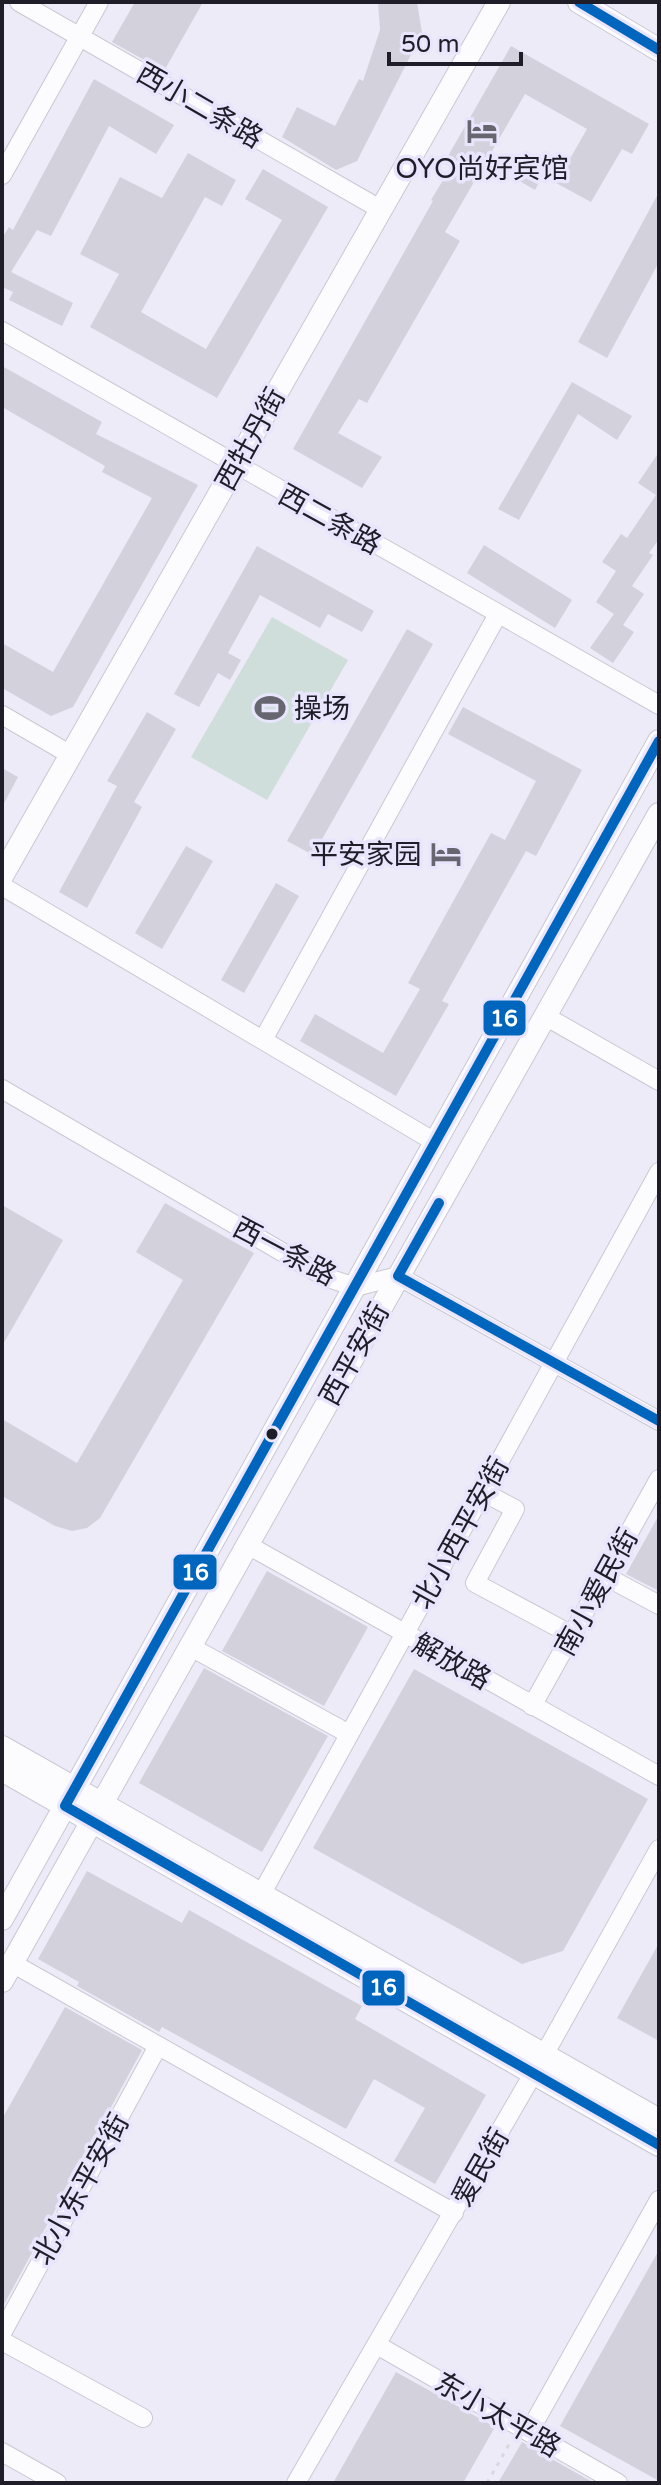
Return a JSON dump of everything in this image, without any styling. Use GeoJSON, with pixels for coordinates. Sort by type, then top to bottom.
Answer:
{"type":"FeatureCollection","features":[{"type":"Feature","properties":{"kind":"main road","name":"西牡丹街"},"geometry":{"type":"LineString","coordinates":[[2,876],[499,2]]}},
{"type":"Feature","properties":{"kind":"main road"},"geometry":{"type":"LineString","coordinates":[[579,2],[659,50]]}},
{"type":"Feature","properties":{"kind":"main road","name":"西平安街"},"geometry":{"type":"LineString","coordinates":[[2,1919],[659,741]]}},
{"type":"Feature","properties":{"kind":"main road","name":"西平安街"},"geometry":{"type":"LineString","coordinates":[[7,1972],[659,814]]}},
{"type":"Feature","properties":{"kind":"main road"},"geometry":{"type":"LineString","coordinates":[[2,1747],[70,1797]]}},
{"type":"Feature","properties":{"kind":"main road"},"geometry":{"type":"LineString","coordinates":[[2,1770],[70,1797],[539,2064],[659,2120]]}},
{"type":"Feature","properties":{"kind":"main road"},"geometry":{"type":"LineString","coordinates":[[96,1811],[262,1893],[539,2064],[659,2145]]}},
{"type":"Feature","properties":{"kind":"street","name":"西小二条路"},"geometry":{"type":"LineString","coordinates":[[19,2],[380,209]]}},
{"type":"Feature","properties":{"kind":"street"},"geometry":{"type":"LineString","coordinates":[[2,175],[99,2]]}},
{"type":"Feature","properties":{"kind":"street","name":"西二条路"},"geometry":{"type":"LineString","coordinates":[[2,331],[659,705]]}},
{"type":"Feature","properties":{"kind":"street"},"geometry":{"type":"LineString","coordinates":[[263,1040],[498,614]]}},
{"type":"Feature","properties":{"kind":"street"},"geometry":{"type":"LineString","coordinates":[[2,715],[71,755]]}},
{"type":"Feature","properties":{"kind":"street"},"geometry":{"type":"LineString","coordinates":[[2,886],[435,1142]]}},
{"type":"Feature","properties":{"kind":"street"},"geometry":{"type":"LineString","coordinates":[[545,1016],[659,1081]]}},
{"type":"Feature","properties":{"kind":"street","name":"西一条路"},"geometry":{"type":"LineString","coordinates":[[2,1089],[325,1277],[355,1287],[398,1276]]}},
{"type":"Feature","properties":{"kind":"street","name":"北小西平安街"},"geometry":{"type":"LineString","coordinates":[[262,1893],[659,1172]]}},
{"type":"Feature","properties":{"kind":"street"},"geometry":{"type":"LineString","coordinates":[[398,1276],[659,1421]]}},
{"type":"Feature","properties":{"kind":"street","name":"南小爱民街"},"geometry":{"type":"LineString","coordinates":[[532,1706],[659,1479]]}},
{"type":"Feature","properties":{"kind":"street"},"geometry":{"type":"LineString","coordinates":[[483,1492],[515,1509],[475,1583],[572,1635]]}},
{"type":"Feature","properties":{"kind":"street","name":"解放路"},"geometry":{"type":"LineString","coordinates":[[246,1544],[659,1776]]}},
{"type":"Feature","properties":{"kind":"street"},"geometry":{"type":"LineString","coordinates":[[605,1576],[659,1605]]}},
{"type":"Feature","properties":{"kind":"street"},"geometry":{"type":"LineString","coordinates":[[189,1646],[349,1734]]}},
{"type":"Feature","properties":{"kind":"street","name":"爱民街"},"geometry":{"type":"LineString","coordinates":[[296,2483],[454,2213],[659,1849]]}},
{"type":"Feature","properties":{"kind":"street"},"geometry":{"type":"LineString","coordinates":[[7,1972],[158,2046],[454,2213]]}},
{"type":"Feature","properties":{"kind":"street","name":"北小东平安街"},"geometry":{"type":"LineString","coordinates":[[2,2333],[158,2046]]}},
{"type":"Feature","properties":{"kind":"street"},"geometry":{"type":"LineString","coordinates":[[524,2429],[659,2200]]}},
{"type":"Feature","properties":{"kind":"street"},"geometry":{"type":"LineString","coordinates":[[2,2341],[143,2418]]}},
{"type":"Feature","properties":{"kind":"street","name":"东小太平路"},"geometry":{"type":"LineString","coordinates":[[377,2345],[618,2483]]}},
{"type":"Feature","properties":{"kind":"street"},"geometry":{"type":"LineString","coordinates":[[2,2452],[57,2483]]}},
{"type":"Feature","properties":{"kind":"path"},"geometry":{"type":"LineString","coordinates":[[487,2483],[524,2429]]}},
{"type":"Feature","properties":{"kind":"shaded area","name":"操场"},"geometry":{"type":"Polygon","coordinates":[[[272,617],[348,660],[267,800],[191,757],[272,617]]]}},
{"type":"Feature","properties":{"kind":"building"},"geometry":{"type":"Polygon","coordinates":[[[135,2],[203,2],[164,71],[112,42],[135,2]]]}},
{"type":"Feature","properties":{"kind":"building"},"geometry":{"type":"Polygon","coordinates":[[[378,2],[417,2],[422,33],[357,161],[336,170],[282,137],[297,107],[335,126],[359,79],[363,81],[380,30],[378,2]]]}},
{"type":"Feature","properties":{"kind":"building"},"geometry":{"type":"Polygon","coordinates":[[[511,46],[649,124],[632,154],[622,149],[591,202],[556,183],[587,129],[525,94],[445,232],[460,241],[367,403],[359,399],[338,433],[382,457],[362,488],[293,449],[433,201],[451,167],[444,163],[511,46]]]}},
{"type":"Feature","properties":{"kind":"building"},"geometry":{"type":"Polygon","coordinates":[[[94,79],[174,125],[156,154],[109,126],[51,236],[37,230],[11,272],[73,303],[62,326],[9,300],[13,292],[2,287],[2,238],[9,227],[13,230],[94,79]]]}},
{"type":"Feature","properties":{"kind":"building"},"geometry":{"type":"Polygon","coordinates":[[[188,153],[236,180],[222,206],[205,197],[141,312],[206,349],[282,220],[245,199],[263,169],[328,207],[217,398],[90,327],[119,274],[80,254],[120,177],[162,198],[188,153]]]}},
{"type":"Feature","properties":{"kind":"building"},"geometry":{"type":"Polygon","coordinates":[[[524,164],[543,175],[535,190],[516,179],[524,164]]]}},
{"type":"Feature","properties":{"kind":"building"},"geometry":{"type":"Polygon","coordinates":[[[659,192],[659,262],[607,358],[578,342],[659,192]]]}},
{"type":"Feature","properties":{"kind":"building"},"geometry":{"type":"Polygon","coordinates":[[[2,366],[102,422],[96,434],[198,485],[73,707],[51,716],[2,688],[2,643],[53,672],[152,498],[102,472],[105,466],[2,407],[2,366]]]}},
{"type":"Feature","properties":{"kind":"building"},"geometry":{"type":"Polygon","coordinates":[[[572,382],[632,416],[617,440],[578,414],[519,520],[498,509],[572,382]]]}},
{"type":"Feature","properties":{"kind":"building"},"geometry":{"type":"Polygon","coordinates":[[[659,452],[659,539],[649,553],[653,555],[632,586],[644,594],[623,625],[634,632],[613,663],[590,648],[614,614],[596,602],[616,571],[602,562],[621,534],[627,538],[656,495],[638,483],[659,452]]]}},
{"type":"Feature","properties":{"kind":"building"},"geometry":{"type":"Polygon","coordinates":[[[484,545],[572,600],[555,628],[467,573],[484,545]]]}},
{"type":"Feature","properties":{"kind":"building"},"geometry":{"type":"Polygon","coordinates":[[[257,546],[374,611],[362,632],[328,614],[320,628],[260,595],[228,653],[241,660],[230,680],[218,673],[199,707],[174,694],[257,546]]]}},
{"type":"Feature","properties":{"kind":"building"},"geometry":{"type":"Polygon","coordinates":[[[407,629],[433,644],[313,855],[287,841],[407,629]]]}},
{"type":"Feature","properties":{"kind":"building"},"geometry":{"type":"Polygon","coordinates":[[[463,707],[582,770],[536,856],[526,851],[442,1001],[449,1004],[396,1096],[300,1041],[315,1014],[383,1053],[420,989],[408,983],[491,833],[505,840],[536,781],[448,734],[463,707]]]}},
{"type":"Feature","properties":{"kind":"building"},"geometry":{"type":"Polygon","coordinates":[[[147,712],[176,729],[134,802],[142,807],[87,908],[59,892],[117,786],[107,781],[147,712]]]}},
{"type":"Feature","properties":{"kind":"building"},"geometry":{"type":"Polygon","coordinates":[[[2,768],[18,777],[2,807],[2,768]]]}},
{"type":"Feature","properties":{"kind":"building"},"geometry":{"type":"Polygon","coordinates":[[[186,846],[213,861],[162,949],[135,933],[186,846]]]}},
{"type":"Feature","properties":{"kind":"building"},"geometry":{"type":"Polygon","coordinates":[[[276,883],[299,896],[244,993],[221,980],[276,883]]]}},
{"type":"Feature","properties":{"kind":"building"},"geometry":{"type":"Polygon","coordinates":[[[165,1203],[254,1253],[100,1518],[87,1528],[72,1531],[55,1526],[2,1496],[2,1419],[77,1463],[183,1280],[136,1252],[165,1203]]]}},
{"type":"Feature","properties":{"kind":"building"},"geometry":{"type":"Polygon","coordinates":[[[2,1205],[63,1240],[2,1346],[2,1205]]]}},
{"type":"Feature","properties":{"kind":"building"},"geometry":{"type":"Polygon","coordinates":[[[659,1515],[659,1591],[626,1574],[659,1515]]]}},
{"type":"Feature","properties":{"kind":"building"},"geometry":{"type":"Polygon","coordinates":[[[267,1571],[368,1627],[324,1706],[222,1651],[267,1571]]]}},
{"type":"Feature","properties":{"kind":"building"},"geometry":{"type":"Polygon","coordinates":[[[204,1668],[328,1736],[262,1852],[139,1783],[204,1668]]]}},
{"type":"Feature","properties":{"kind":"building"},"geometry":{"type":"Polygon","coordinates":[[[414,1669],[648,1799],[563,1951],[522,1964],[313,1848],[414,1669]]]}},
{"type":"Feature","properties":{"kind":"building"},"geometry":{"type":"Polygon","coordinates":[[[87,1871],[182,1923],[189,1910],[362,2006],[355,2019],[486,2095],[435,2184],[394,2161],[425,2108],[374,2079],[346,2129],[162,2027],[159,2032],[77,1986],[79,1982],[38,1959],[87,1871]]]}},
{"type":"Feature","properties":{"kind":"building"},"geometry":{"type":"Polygon","coordinates":[[[659,1943],[659,2041],[617,2018],[659,1943]]]}},
{"type":"Feature","properties":{"kind":"building"},"geometry":{"type":"Polygon","coordinates":[[[65,2007],[142,2050],[2,2308],[2,2119],[65,2007]]]}},
{"type":"Feature","properties":{"kind":"building"},"geometry":{"type":"Polygon","coordinates":[[[659,2250],[659,2481],[560,2426],[659,2250]]]}},
{"type":"Feature","properties":{"kind":"building"},"geometry":{"type":"Polygon","coordinates":[[[396,2372],[495,2427],[463,2483],[333,2483],[396,2372]]]}},
{"type":"Feature","properties":{"kind":"building"},"geometry":{"type":"Polygon","coordinates":[[[522,2442],[594,2483],[498,2483],[522,2442]]]}},
{"type":"Feature","properties":{"kind":"transit line","name":"16"},"geometry":{"type":"LineString","coordinates":[[579,2],[659,50]]}},
{"type":"Feature","properties":{"kind":"transit line","name":"16"},"geometry":{"type":"LineString","coordinates":[[659,741],[65,1806],[659,2145]]}},
{"type":"Feature","properties":{"kind":"transit line","name":"16"},"geometry":{"type":"LineString","coordinates":[[439,1203],[398,1276],[659,1421]]}},
{"type":"Feature","properties":{"kind":"place","name":"OYO尚好宾馆"},"geometry":{"type":"Point","coordinates":[482,131]}},
{"type":"Feature","properties":{"kind":"place","name":"操场"},"geometry":{"type":"Point","coordinates":[270,708]}},
{"type":"Feature","properties":{"kind":"place","name":"平安家园"},"geometry":{"type":"Point","coordinates":[446,854]}}]}
